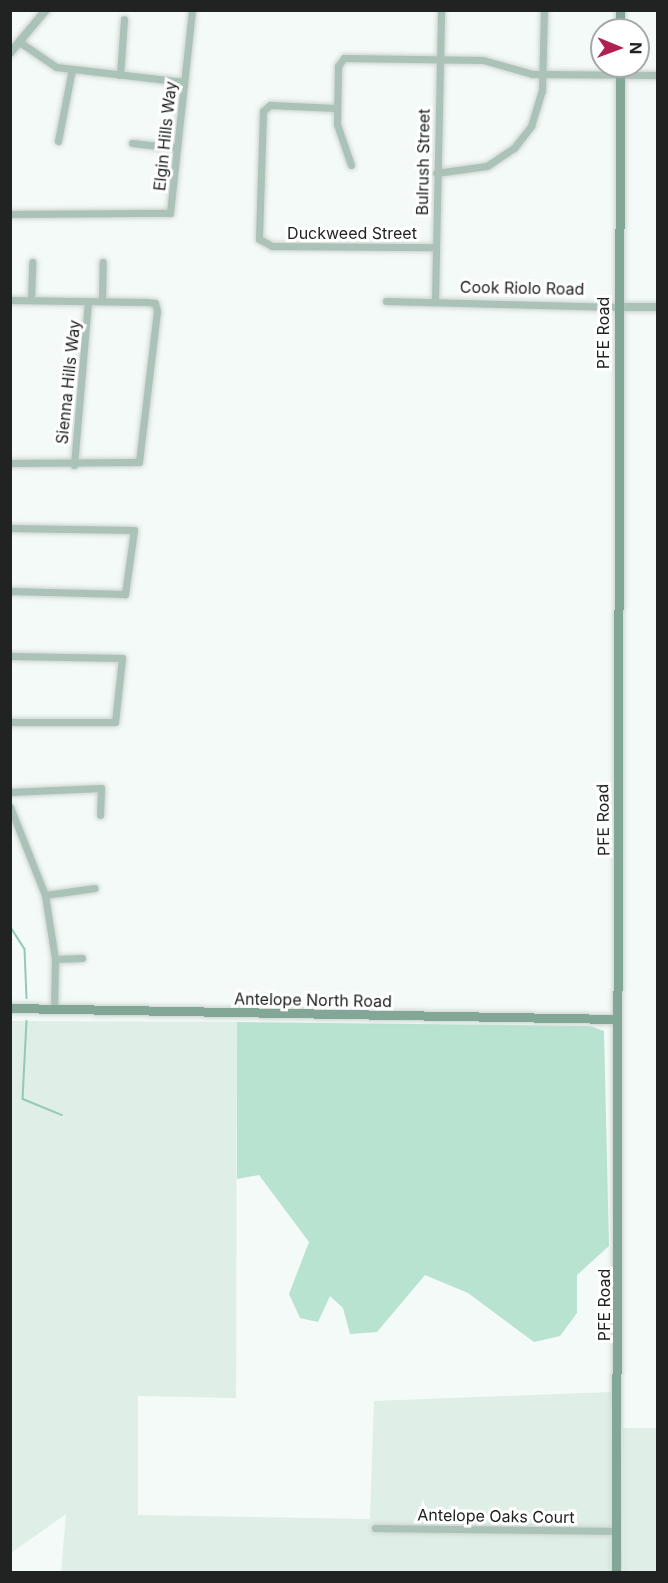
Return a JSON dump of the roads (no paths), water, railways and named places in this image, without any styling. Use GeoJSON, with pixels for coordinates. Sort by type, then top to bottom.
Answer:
{"type":"FeatureCollection","features":[{"type":"Feature","properties":{"kind":"main road","name":"PFE Road"},"geometry":{"type":"LineString","coordinates":[[616,1572],[619,1254],[615,1019],[620,78]]}},
{"type":"Feature","properties":{"kind":"main road","name":"Antelope North Road"},"geometry":{"type":"LineString","coordinates":[[10,1008],[615,1019]]}},
{"type":"Feature","properties":{"kind":"street"},"geometry":{"type":"LineString","coordinates":[[10,53],[21,43],[46,10]]}},
{"type":"Feature","properties":{"kind":"street","name":"Elgin Hills Way"},"geometry":{"type":"LineString","coordinates":[[10,214],[170,213],[192,10]]}},
{"type":"Feature","properties":{"kind":"street","name":"Bulrush Street"},"geometry":{"type":"LineString","coordinates":[[435,301],[438,58],[441,10]]}},
{"type":"Feature","properties":{"kind":"street"},"geometry":{"type":"LineString","coordinates":[[436,173],[478,170],[514,148],[538,108],[542,74],[544,10]]}},
{"type":"Feature","properties":{"kind":"street"},"geometry":{"type":"LineString","coordinates":[[120,75],[124,19]]}},
{"type":"Feature","properties":{"kind":"street"},"geometry":{"type":"LineString","coordinates":[[21,43],[50,64],[72,69],[184,81]]}},
{"type":"Feature","properties":{"kind":"street"},"geometry":{"type":"LineString","coordinates":[[351,165],[339,137],[336,108],[338,66],[344,58],[483,60],[542,74],[590,72]]}},
{"type":"Feature","properties":{"kind":"street"},"geometry":{"type":"LineString","coordinates":[[58,141],[72,69]]}},
{"type":"Feature","properties":{"kind":"street","name":"Duckweed Street"},"geometry":{"type":"LineString","coordinates":[[336,108],[270,105],[263,111],[259,239],[272,246],[435,248]]}},
{"type":"Feature","properties":{"kind":"street"},"geometry":{"type":"LineString","coordinates":[[132,143],[177,148]]}},
{"type":"Feature","properties":{"kind":"street"},"geometry":{"type":"LineString","coordinates":[[31,300],[32,262]]}},
{"type":"Feature","properties":{"kind":"street"},"geometry":{"type":"LineString","coordinates":[[102,301],[104,262]]}},
{"type":"Feature","properties":{"kind":"street"},"geometry":{"type":"LineString","coordinates":[[10,300],[155,303],[139,462],[74,465],[10,463]]}},
{"type":"Feature","properties":{"kind":"street","name":"Cook Riolo Road"},"geometry":{"type":"LineString","coordinates":[[386,301],[657,307]]}},
{"type":"Feature","properties":{"kind":"street","name":"Sienna Hills Way"},"geometry":{"type":"LineString","coordinates":[[74,465],[88,302]]}},
{"type":"Feature","properties":{"kind":"street"},"geometry":{"type":"LineString","coordinates":[[10,528],[134,530],[126,594],[10,591]]}},
{"type":"Feature","properties":{"kind":"street"},"geometry":{"type":"LineString","coordinates":[[10,656],[122,658],[115,722],[10,722]]}},
{"type":"Feature","properties":{"kind":"street"},"geometry":{"type":"LineString","coordinates":[[10,792],[101,788],[100,815]]}},
{"type":"Feature","properties":{"kind":"street"},"geometry":{"type":"LineString","coordinates":[[10,807],[45,895],[55,959],[54,1009]]}},
{"type":"Feature","properties":{"kind":"street"},"geometry":{"type":"LineString","coordinates":[[45,895],[95,888]]}},
{"type":"Feature","properties":{"kind":"street"},"geometry":{"type":"LineString","coordinates":[[55,959],[82,958]]}},
{"type":"Feature","properties":{"kind":"street","name":"Antelope Oaks Court"},"geometry":{"type":"LineString","coordinates":[[375,1528],[617,1531]]}},
{"type":"Feature","properties":{"kind":"waterway"},"geometry":{"type":"LineString","coordinates":[[10,926],[25,949],[27,998]]}},
{"type":"Feature","properties":{"kind":"waterway"},"geometry":{"type":"LineString","coordinates":[[27,1021],[23,1099],[62,1115]]}}]}
